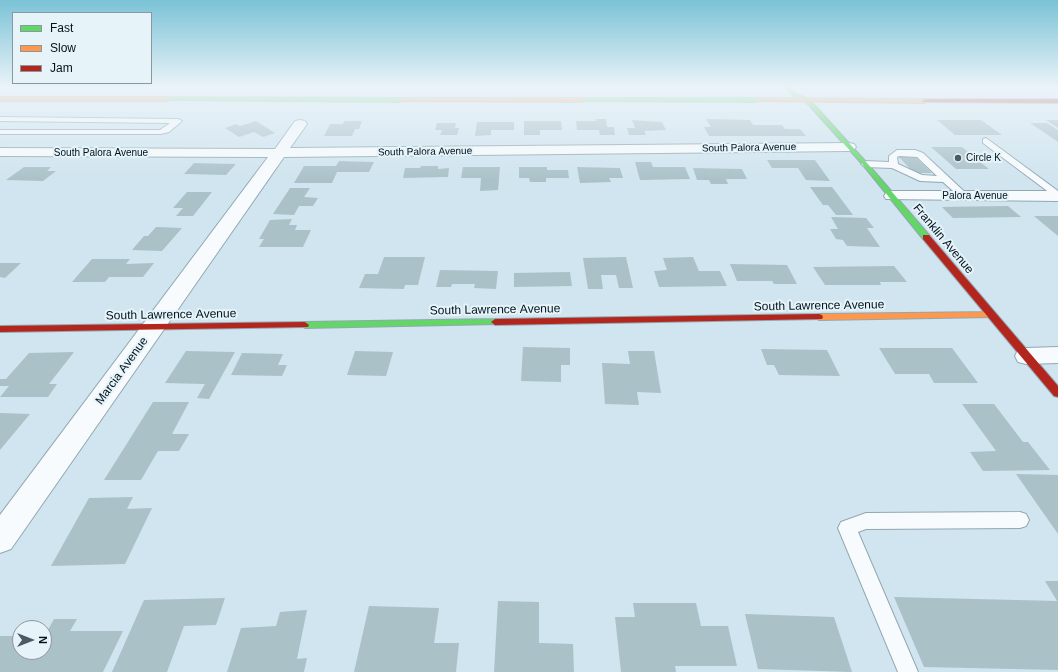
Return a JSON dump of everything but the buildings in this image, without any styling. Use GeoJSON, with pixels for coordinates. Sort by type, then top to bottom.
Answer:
{"type":"FeatureCollection","features":[{"type":"Feature","properties":{"kind":"main road","name":"Franklin Avenue"},"geometry":{"type":"LineString","coordinates":[[823,118],[865,164],[1058,394]]}},
{"type":"Feature","properties":{"kind":"main road","name":"South Lawrence Avenue"},"geometry":{"type":"LineString","coordinates":[[0,329],[991,315]]}},
{"type":"Feature","properties":{"kind":"street","name":"Marcia Avenue"},"geometry":{"type":"LineString","coordinates":[[0,540],[300,124]]}},
{"type":"Feature","properties":{"kind":"street","name":"South Palora Avenue"},"geometry":{"type":"LineString","coordinates":[[0,152],[279,153],[849,147]]}},
{"type":"Feature","properties":{"kind":"street","name":"Palora Avenue"},"geometry":{"type":"LineString","coordinates":[[892,196],[1058,196]]}},
{"type":"Feature","properties":{"kind":"street"},"geometry":{"type":"LineString","coordinates":[[1026,356],[1058,355]]}},
{"type":"Feature","properties":{"kind":"lane"},"geometry":{"type":"LineString","coordinates":[[0,119],[178,121],[161,132],[0,132]]}},
{"type":"Feature","properties":{"kind":"lane"},"geometry":{"type":"LineString","coordinates":[[0,127],[12,119]]}},
{"type":"Feature","properties":{"kind":"lane"},"geometry":{"type":"LineString","coordinates":[[986,141],[1058,196]]}},
{"type":"Feature","properties":{"kind":"lane"},"geometry":{"type":"LineString","coordinates":[[894,165],[893,156],[897,153],[916,153],[964,196]]}},
{"type":"Feature","properties":{"kind":"lane"},"geometry":{"type":"LineString","coordinates":[[865,164],[894,165],[920,178],[945,178]]}},
{"type":"Feature","properties":{"kind":"lane"},"geometry":{"type":"LineString","coordinates":[[908,672],[847,528],[866,521],[1020,520]]}},
{"type":"Feature","properties":{"kind":"traffic: fast"},"geometry":{"type":"LineString","coordinates":[[824,118],[865,164],[926,237]]}},
{"type":"Feature","properties":{"kind":"traffic: fast"},"geometry":{"type":"LineString","coordinates":[[305,325],[495,322]]}},
{"type":"Feature","properties":{"kind":"traffic: slow"},"geometry":{"type":"LineString","coordinates":[[819,317],[991,315]]}},
{"type":"Feature","properties":{"kind":"traffic: jam"},"geometry":{"type":"LineString","coordinates":[[926,237],[1058,393]]}},
{"type":"Feature","properties":{"kind":"traffic: jam"},"geometry":{"type":"LineString","coordinates":[[495,322],[819,317]]}},
{"type":"Feature","properties":{"kind":"traffic: jam"},"geometry":{"type":"LineString","coordinates":[[0,329],[305,325]]}},
{"type":"Feature","properties":{"kind":"place","name":"Circle K"},"geometry":{"type":"Point","coordinates":[958,158]}}]}
